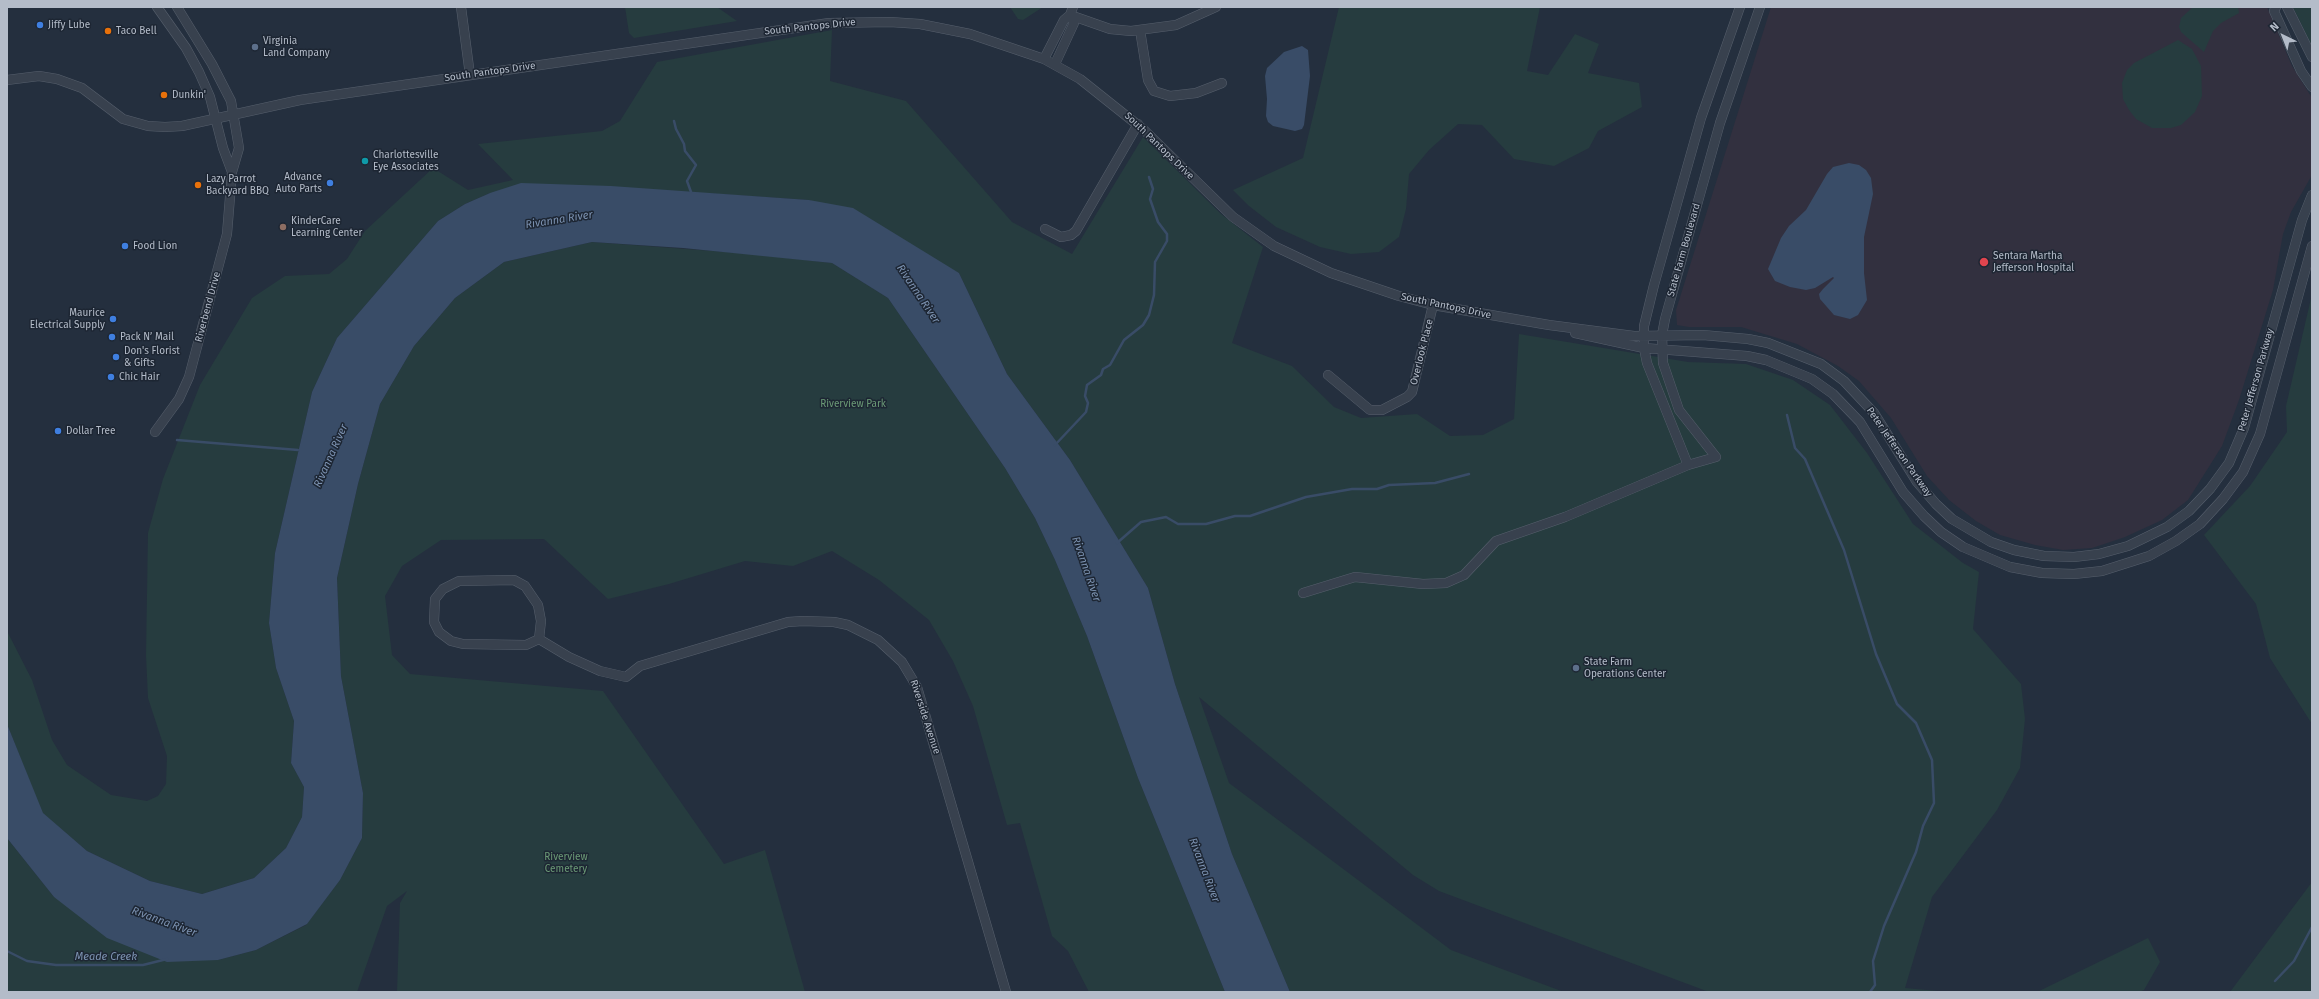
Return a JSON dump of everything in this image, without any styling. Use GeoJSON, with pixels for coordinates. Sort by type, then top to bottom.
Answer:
{"type":"FeatureCollection","features":[{"type":"Feature","properties":{"kind":"street","name":"Riverbend Drive"},"geometry":{"type":"LineString","coordinates":[[157,7],[178,35],[199,72],[216,118],[223,148],[232,172]]}},
{"type":"Feature","properties":{"kind":"street","name":"Riverbend Drive"},"geometry":{"type":"LineString","coordinates":[[155,432],[179,399],[189,377],[227,234],[232,172],[239,148],[235,115],[231,101],[212,64],[177,7]]}},
{"type":"Feature","properties":{"kind":"street"},"geometry":{"type":"LineString","coordinates":[[461,7],[470,75]]}},
{"type":"Feature","properties":{"kind":"street"},"geometry":{"type":"LineString","coordinates":[[1071,11],[1110,29],[1140,30],[1176,25],[1216,7]]}},
{"type":"Feature","properties":{"kind":"street","name":"State Farm Boulevard"},"geometry":{"type":"LineString","coordinates":[[1688,466],[1662,402],[1644,348],[1643,337],[1654,285],[1701,118],[1740,7]]}},
{"type":"Feature","properties":{"kind":"street","name":"State Farm Boulevard"},"geometry":{"type":"LineString","coordinates":[[1303,593],[1356,577],[1423,584],[1446,583],[1464,575],[1496,541],[1573,514],[1688,466],[1716,457],[1679,410],[1666,375],[1661,349],[1662,335],[1665,319],[1720,122],[1760,7]]}},
{"type":"Feature","properties":{"kind":"street"},"geometry":{"type":"LineString","coordinates":[[2276,7],[2274,11],[2277,18],[2301,71],[2312,87]]}},
{"type":"Feature","properties":{"kind":"street"},"geometry":{"type":"LineString","coordinates":[[2287,7],[2312,57]]}},
{"type":"Feature","properties":{"kind":"street"},"geometry":{"type":"LineString","coordinates":[[1044,59],[1064,20],[1071,11]]}},
{"type":"Feature","properties":{"kind":"street"},"geometry":{"type":"LineString","coordinates":[[1055,64],[1074,23],[1071,11]]}},
{"type":"Feature","properties":{"kind":"street","name":"South Pantops Drive"},"geometry":{"type":"LineString","coordinates":[[7,80],[39,76],[75,85],[99,99],[123,119],[148,126],[182,126],[300,100],[829,23],[859,22],[920,24],[950,29],[998,41],[1055,64],[1080,79],[1138,124],[1233,217],[1274,246],[1303,261],[1358,283],[1433,304],[1549,325],[1643,337]]}},
{"type":"Feature","properties":{"kind":"street"},"geometry":{"type":"LineString","coordinates":[[1140,30],[1148,80],[1154,91],[1170,96],[1196,92],[1222,83]]}},
{"type":"Feature","properties":{"kind":"street"},"geometry":{"type":"LineString","coordinates":[[1045,229],[1061,237],[1071,235],[1076,231],[1138,124]]}},
{"type":"Feature","properties":{"kind":"street","name":"Peter Jefferson Parkway"},"geometry":{"type":"LineString","coordinates":[[1643,337],[1662,335],[1703,335],[1748,339],[1775,345],[1821,364],[1844,381],[1874,413],[1917,482],[1936,504],[1952,519],[1978,535],[2014,550],[2044,556],[2074,557],[2099,554],[2128,546],[2167,527],[2189,511],[2210,489],[2228,463],[2244,428],[2302,220],[2312,195]]}},
{"type":"Feature","properties":{"kind":"street","name":"Peter Jefferson Parkway"},"geometry":{"type":"LineString","coordinates":[[1644,348],[1747,356],[1766,360],[1812,379],[1833,394],[1860,422],[1903,492],[1924,516],[1958,543],[2010,567],[2035,572],[2074,574],[2102,571],[2149,556],[2176,541],[2200,524],[2223,500],[2243,472],[2260,434],[2312,246]]}},
{"type":"Feature","properties":{"kind":"street","name":"Overlook Place"},"geometry":{"type":"LineString","coordinates":[[1328,375],[1370,410],[1382,410],[1407,397],[1412,392],[1433,304]]}},
{"type":"Feature","properties":{"kind":"street","name":"South Pantops Drive"},"geometry":{"type":"LineString","coordinates":[[1549,325],[1596,339],[1644,348]]}},
{"type":"Feature","properties":{"kind":"street"},"geometry":{"type":"LineString","coordinates":[[514,580],[525,586],[538,605],[541,621],[539,639],[526,645],[463,644],[451,641],[439,632],[434,622],[433,611],[435,599],[443,589],[459,581],[514,580]]}},
{"type":"Feature","properties":{"kind":"street","name":"Riverside Avenue"},"geometry":{"type":"LineString","coordinates":[[539,639],[569,657],[600,671],[626,677],[640,666],[770,627],[803,621],[821,620],[848,625],[865,632],[892,651],[902,662],[917,687],[1006,992]]}},
{"type":"Feature","properties":{"kind":"shaded area","name":"Sentara Martha Jefferson Hospital"},"geometry":{"type":"Polygon","coordinates":[[[1771,7],[2267,7],[2292,66],[2312,98],[2312,175],[2291,212],[2283,234],[2273,290],[2239,400],[2222,446],[2188,500],[2162,520],[2125,537],[2092,548],[2063,550],[2035,545],[2000,535],[1976,521],[1949,500],[1927,476],[1891,418],[1859,381],[1838,366],[1797,344],[1741,327],[1689,327],[1677,325],[1676,310],[1771,7]]]}},
{"type":"Feature","properties":{"kind":"green space"},"geometry":{"type":"Polygon","coordinates":[[[625,7],[717,7],[737,21],[634,38],[629,33],[625,7]]]}},
{"type":"Feature","properties":{"kind":"green space"},"geometry":{"type":"Polygon","coordinates":[[[1010,7],[1043,7],[1023,20],[1018,19],[1010,7]]]}},
{"type":"Feature","properties":{"kind":"green space"},"geometry":{"type":"Polygon","coordinates":[[[1339,7],[1540,7],[1527,71],[1548,75],[1575,34],[1599,44],[1588,73],[1639,83],[1642,107],[1598,131],[1589,148],[1554,166],[1514,159],[1482,125],[1458,124],[1429,150],[1409,174],[1406,209],[1399,237],[1379,252],[1351,254],[1320,247],[1276,227],[1249,206],[1233,190],[1303,158],[1339,7]]]}},
{"type":"Feature","properties":{"kind":"green space"},"geometry":{"type":"Polygon","coordinates":[[[2193,7],[2238,7],[2239,13],[2221,23],[2213,31],[2204,52],[2181,32],[2179,27],[2181,18],[2193,7]]]}},
{"type":"Feature","properties":{"kind":"green space"},"geometry":{"type":"Polygon","coordinates":[[[2293,7],[2312,7],[2312,46],[2293,7]]]}},
{"type":"Feature","properties":{"kind":"green space"},"geometry":{"type":"Polygon","coordinates":[[[832,30],[830,81],[906,101],[1012,222],[1072,254],[1143,137],[1221,214],[1263,247],[1232,343],[1292,366],[1334,407],[1361,418],[1417,414],[1450,436],[1483,435],[1514,419],[1519,334],[1688,362],[1746,364],[1793,380],[1830,405],[1867,453],[1913,524],[1963,563],[1979,572],[1973,629],[2021,684],[2025,719],[2020,768],[1997,810],[1932,897],[1905,988],[1949,992],[1709,992],[1439,891],[1413,875],[1199,697],[1229,783],[1451,950],[1564,992],[1290,992],[1232,854],[1175,684],[1148,588],[1070,460],[1007,374],[959,273],[809,200],[703,193],[490,193],[465,204],[438,221],[337,338],[312,392],[275,553],[269,623],[276,668],[294,721],[291,763],[304,787],[302,817],[286,848],[254,878],[202,894],[150,881],[87,851],[42,813],[7,724],[7,631],[32,680],[52,740],[67,765],[111,795],[147,801],[158,796],[166,784],[167,756],[148,698],[146,655],[148,533],[163,479],[200,385],[252,298],[285,276],[329,274],[347,259],[365,231],[433,168],[468,190],[513,180],[478,144],[602,131],[620,121],[657,62],[832,30]]]}},
{"type":"Feature","properties":{"kind":"green space"},"geometry":{"type":"Polygon","coordinates":[[[2178,40],[2192,49],[2201,66],[2202,96],[2195,112],[2181,125],[2171,128],[2152,128],[2136,119],[2129,110],[2123,99],[2122,83],[2127,70],[2134,63],[2178,40]]]}},
{"type":"Feature","properties":{"kind":"green space"},"geometry":{"type":"Polygon","coordinates":[[[592,242],[753,254],[832,263],[888,298],[1005,468],[1035,518],[1055,560],[1087,636],[1138,778],[1225,992],[1089,992],[1068,951],[1052,936],[1020,823],[1007,825],[973,706],[953,661],[929,620],[879,580],[832,551],[793,566],[745,561],[669,584],[608,599],[544,539],[441,540],[402,566],[385,596],[392,655],[410,674],[603,691],[724,864],[765,850],[805,992],[397,992],[400,903],[407,891],[387,906],[357,992],[7,992],[7,838],[54,897],[218,960],[256,950],[306,925],[340,880],[362,838],[363,793],[341,676],[337,578],[358,484],[380,404],[414,346],[455,298],[504,262],[592,242]]]}},
{"type":"Feature","properties":{"kind":"green space"},"geometry":{"type":"Polygon","coordinates":[[[2312,294],[2312,724],[2270,658],[2256,604],[2204,535],[2250,486],[2287,432],[2286,406],[2312,294]]]}},
{"type":"Feature","properties":{"kind":"green space"},"geometry":{"type":"Polygon","coordinates":[[[2312,882],[2312,992],[2230,992],[2312,882]]]}},
{"type":"Feature","properties":{"kind":"green space"},"geometry":{"type":"Polygon","coordinates":[[[2148,938],[2160,962],[2144,990],[2139,992],[2037,992],[2148,938]]]}},
{"type":"Feature","properties":{"kind":"water"},"geometry":{"type":"Polygon","coordinates":[[[1302,46],[1308,50],[1310,76],[1304,125],[1302,129],[1295,131],[1273,126],[1268,122],[1266,116],[1267,99],[1265,76],[1267,68],[1284,52],[1302,46]]]}},
{"type":"Feature","properties":{"kind":"water"},"geometry":{"type":"Polygon","coordinates":[[[1849,163],[1859,165],[1866,170],[1871,178],[1873,194],[1864,237],[1864,273],[1867,300],[1858,315],[1850,319],[1834,315],[1820,299],[1819,294],[1834,278],[1833,277],[1815,288],[1806,290],[1790,287],[1775,281],[1768,269],[1781,238],[1789,226],[1806,210],[1827,174],[1833,167],[1849,163]]]}},
{"type":"Feature","properties":{"kind":"water","name":"Rivanna River"},"geometry":{"type":"Polygon","coordinates":[[[521,183],[611,186],[809,200],[853,208],[959,273],[1007,374],[1070,460],[1148,588],[1175,684],[1232,854],[1290,992],[1225,992],[1138,778],[1087,636],[1055,560],[1035,518],[1005,468],[888,298],[832,263],[683,248],[592,242],[504,262],[455,298],[414,346],[380,404],[358,484],[337,578],[341,676],[363,793],[362,838],[340,880],[307,924],[256,950],[218,960],[167,962],[107,938],[54,897],[7,838],[7,724],[43,813],[87,851],[150,881],[202,894],[254,878],[286,848],[302,817],[304,787],[291,763],[294,721],[276,668],[269,623],[275,553],[312,392],[337,338],[438,221],[465,204],[490,193],[521,183]]]}},
{"type":"Feature","properties":{"kind":"waterway"},"geometry":{"type":"LineString","coordinates":[[674,121],[676,129],[684,144],[685,151],[696,165],[687,181],[691,192]]}},
{"type":"Feature","properties":{"kind":"waterway"},"geometry":{"type":"LineString","coordinates":[[1055,445],[1086,412],[1088,403],[1085,396],[1087,385],[1101,375],[1103,369],[1110,365],[1124,340],[1143,325],[1149,315],[1154,295],[1155,262],[1167,241],[1167,234],[1158,222],[1150,199],[1153,189],[1149,177]]}},
{"type":"Feature","properties":{"kind":"waterway"},"geometry":{"type":"LineString","coordinates":[[1787,415],[1795,448],[1805,459],[1844,550],[1876,654],[1897,704],[1916,723],[1932,760],[1934,803],[1923,826],[1916,852],[1884,926],[1873,961],[1875,985],[1870,992]]}},
{"type":"Feature","properties":{"kind":"waterway"},"geometry":{"type":"LineString","coordinates":[[177,440],[298,450]]}},
{"type":"Feature","properties":{"kind":"waterway"},"geometry":{"type":"LineString","coordinates":[[1117,543],[1141,522],[1166,517],[1178,524],[1206,524],[1235,516],[1250,516],[1306,497],[1352,489],[1377,489],[1389,485],[1435,483],[1469,474]]}},
{"type":"Feature","properties":{"kind":"waterway"},"geometry":{"type":"LineString","coordinates":[[2275,981],[2294,961],[2312,927]]}},
{"type":"Feature","properties":{"kind":"waterway","name":"Meade Creek"},"geometry":{"type":"LineString","coordinates":[[7,951],[27,961],[56,965],[143,965],[167,959]]}},
{"type":"Feature","properties":{"kind":"place","name":"Jiffy Lube"},"geometry":{"type":"Point","coordinates":[40,25]}},
{"type":"Feature","properties":{"kind":"place","name":"Taco Bell"},"geometry":{"type":"Point","coordinates":[108,31]}},
{"type":"Feature","properties":{"kind":"place","name":"Virginia Land Company"},"geometry":{"type":"Point","coordinates":[255,47]}},
{"type":"Feature","properties":{"kind":"place","name":"Dunkin'"},"geometry":{"type":"Point","coordinates":[164,95]}},
{"type":"Feature","properties":{"kind":"place","name":"Charlottesville Eye Associates"},"geometry":{"type":"Point","coordinates":[365,161]}},
{"type":"Feature","properties":{"kind":"place","name":"Advance Auto Parts"},"geometry":{"type":"Point","coordinates":[330,183]}},
{"type":"Feature","properties":{"kind":"place","name":"Lazy Parrot Backyard BBQ"},"geometry":{"type":"Point","coordinates":[198,185]}},
{"type":"Feature","properties":{"kind":"place","name":"KinderCare Learning Center"},"geometry":{"type":"Point","coordinates":[283,227]}},
{"type":"Feature","properties":{"kind":"place","name":"Food Lion"},"geometry":{"type":"Point","coordinates":[125,246]}},
{"type":"Feature","properties":{"kind":"place","name":"Sentara Martha Jefferson Hospital"},"geometry":{"type":"Point","coordinates":[1984,262]}},
{"type":"Feature","properties":{"kind":"place","name":"Maurice Electrical Supply"},"geometry":{"type":"Point","coordinates":[113,319]}},
{"type":"Feature","properties":{"kind":"place","name":"Pack N’ Mail"},"geometry":{"type":"Point","coordinates":[112,337]}},
{"type":"Feature","properties":{"kind":"place","name":"Don's Florist & Gifts"},"geometry":{"type":"Point","coordinates":[116,357]}},
{"type":"Feature","properties":{"kind":"place","name":"Chic Hair"},"geometry":{"type":"Point","coordinates":[111,377]}},
{"type":"Feature","properties":{"kind":"place","name":"Dollar Tree"},"geometry":{"type":"Point","coordinates":[58,431]}},
{"type":"Feature","properties":{"kind":"place","name":"State Farm Operations Center"},"geometry":{"type":"Point","coordinates":[1576,668]}},
{"type":"Feature","properties":{"kind":"park label","name":"Riverview Park"},"geometry":{"type":"Point","coordinates":[853,404]}},
{"type":"Feature","properties":{"kind":"park label","name":"Riverview Cemetery"},"geometry":{"type":"Point","coordinates":[566,862]}}]}
